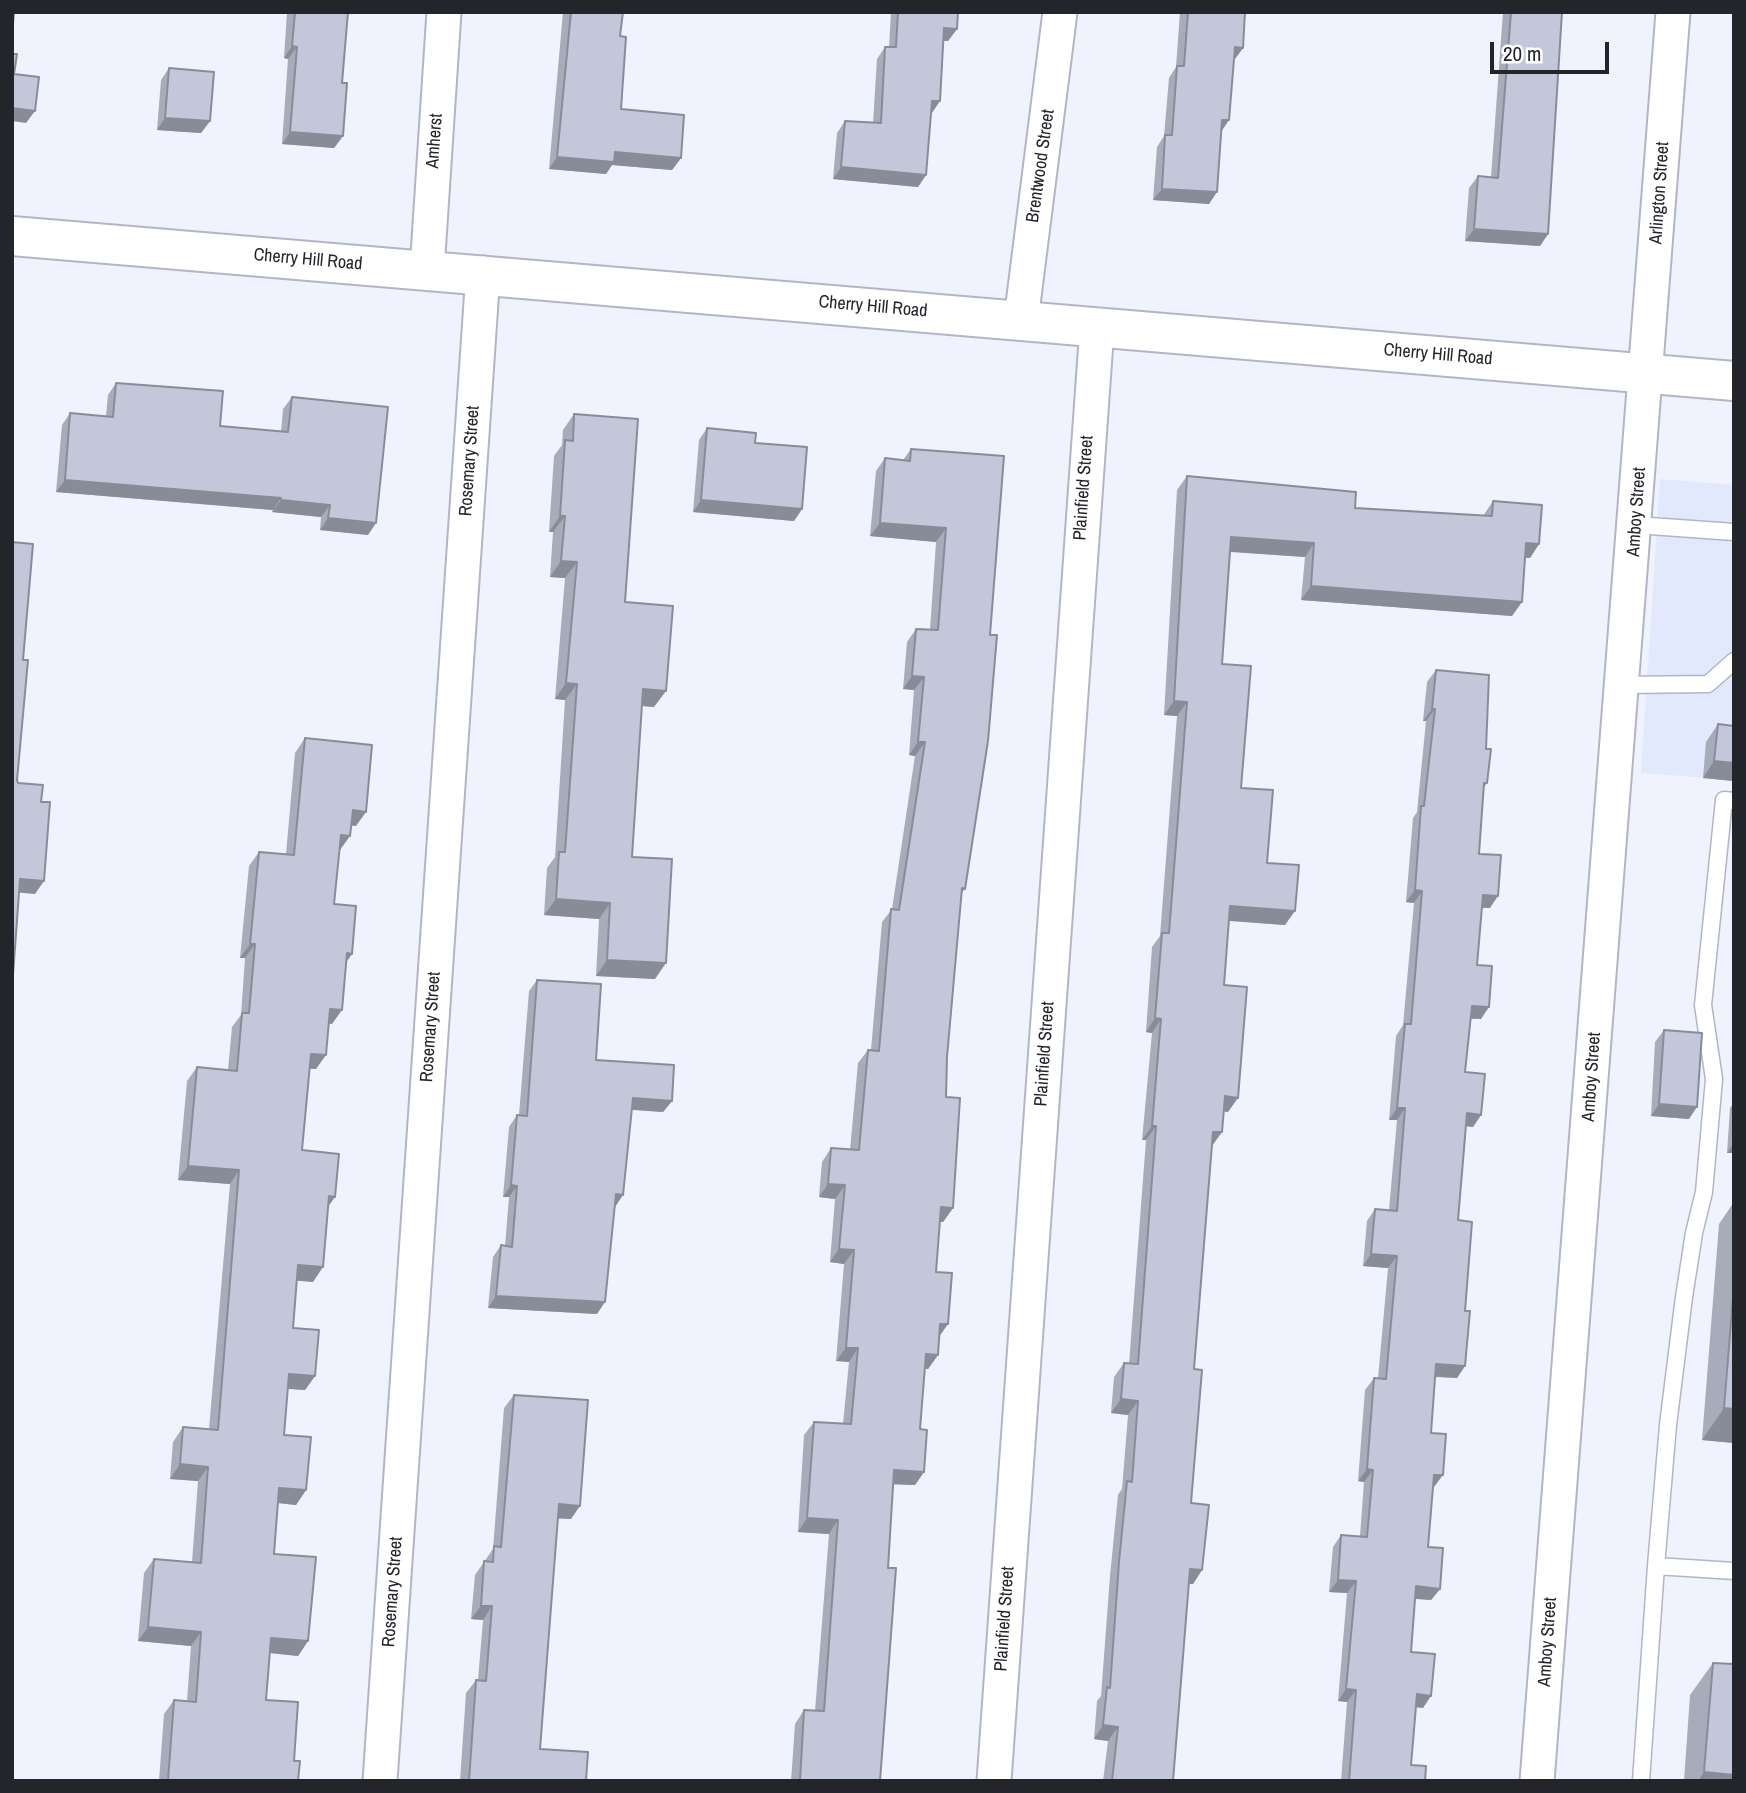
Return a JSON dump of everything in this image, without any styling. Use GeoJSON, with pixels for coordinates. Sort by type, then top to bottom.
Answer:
{"type":"FeatureCollection","features":[{"type":"Feature","properties":{"kind":"main road","name":"Cherry Hill Road"},"geometry":{"type":"LineString","coordinates":[[12,236],[483,273],[1734,380]]}},
{"type":"Feature","properties":{"kind":"street","name":"Amherst"},"geometry":{"type":"LineString","coordinates":[[427,270],[444,12]]}},
{"type":"Feature","properties":{"kind":"street","name":"Brentwood Street"},"geometry":{"type":"LineString","coordinates":[[1021,320],[1060,12]]}},
{"type":"Feature","properties":{"kind":"street","name":"Arlington Street"},"geometry":{"type":"LineString","coordinates":[[1647,373],[1673,12]]}},
{"type":"Feature","properties":{"kind":"street","name":"Rosemary Street"},"geometry":{"type":"LineString","coordinates":[[380,1781],[483,273]]}},
{"type":"Feature","properties":{"kind":"street","name":"Plainfield Street"},"geometry":{"type":"LineString","coordinates":[[994,1781],[1097,327]]}},
{"type":"Feature","properties":{"kind":"street","name":"Amboy Street"},"geometry":{"type":"LineString","coordinates":[[1537,1781],[1647,373]]}},
{"type":"Feature","properties":{"kind":"lane"},"geometry":{"type":"LineString","coordinates":[[1636,525],[1734,532]]}},
{"type":"Feature","properties":{"kind":"lane"},"geometry":{"type":"LineString","coordinates":[[1623,685],[1708,684],[1734,661]]}},
{"type":"Feature","properties":{"kind":"lane"},"geometry":{"type":"LineString","coordinates":[[1642,1781],[1668,1424],[1684,1297],[1694,1233],[1704,1192],[1714,1079],[1703,1005],[1724,800],[1734,801]]}},
{"type":"Feature","properties":{"kind":"lane"},"geometry":{"type":"LineString","coordinates":[[1656,1566],[1734,1571]]}},
{"type":"Feature","properties":{"kind":"shaded area"},"geometry":{"type":"Polygon","coordinates":[[[1660,479],[1734,485],[1734,780],[1641,773],[1660,479]]]}},
{"type":"Feature","properties":{"kind":"building"},"geometry":{"type":"Polygon","coordinates":[[[295,12],[348,12],[342,83],[347,83],[343,136],[290,132],[297,47],[292,46],[295,12]]]}},
{"type":"Feature","properties":{"kind":"building"},"geometry":{"type":"Polygon","coordinates":[[[571,12],[623,12],[620,36],[626,37],[621,109],[684,115],[681,158],[615,152],[614,162],[557,157],[571,12]]]}},
{"type":"Feature","properties":{"kind":"building"},"geometry":{"type":"Polygon","coordinates":[[[898,12],[958,12],[957,29],[944,28],[940,101],[932,101],[926,175],[841,167],[845,121],[881,123],[885,47],[896,47],[898,12]]]}},
{"type":"Feature","properties":{"kind":"building"},"geometry":{"type":"Polygon","coordinates":[[[1188,12],[1245,12],[1243,48],[1235,47],[1229,120],[1222,120],[1217,192],[1162,189],[1165,135],[1172,135],[1177,66],[1184,66],[1188,12]]]}},
{"type":"Feature","properties":{"kind":"building"},"geometry":{"type":"Polygon","coordinates":[[[1511,12],[1562,12],[1548,234],[1474,229],[1478,176],[1498,178],[1511,12]]]}},
{"type":"Feature","properties":{"kind":"building"},"geometry":{"type":"Polygon","coordinates":[[[12,54],[17,54],[14,74],[39,77],[35,111],[12,108],[12,54]]]}},
{"type":"Feature","properties":{"kind":"building"},"geometry":{"type":"Polygon","coordinates":[[[169,68],[214,72],[210,121],[165,118],[169,68]]]}},
{"type":"Feature","properties":{"kind":"building"},"geometry":{"type":"Polygon","coordinates":[[[116,383],[223,391],[220,426],[288,432],[292,397],[388,407],[376,523],[328,518],[330,505],[281,498],[65,480],[70,413],[113,417],[116,383]]]}},
{"type":"Feature","properties":{"kind":"building"},"geometry":{"type":"Polygon","coordinates":[[[574,414],[638,419],[625,602],[673,606],[666,691],[643,689],[632,857],[672,859],[666,963],[607,960],[610,903],[556,899],[559,852],[565,852],[577,684],[566,683],[577,562],[561,561],[565,516],[560,516],[565,440],[573,441],[574,414]]]}},
{"type":"Feature","properties":{"kind":"building"},"geometry":{"type":"Polygon","coordinates":[[[707,428],[756,433],[755,443],[807,447],[802,509],[701,500],[707,428]]]}},
{"type":"Feature","properties":{"kind":"building"},"geometry":{"type":"Polygon","coordinates":[[[911,449],[1004,456],[990,635],[997,635],[988,741],[965,889],[962,888],[947,1057],[946,1097],[960,1098],[953,1208],[941,1207],[936,1272],[952,1273],[948,1324],[940,1324],[938,1355],[926,1354],[920,1429],[927,1430],[924,1472],[894,1470],[888,1568],[896,1568],[880,1781],[800,1781],[804,1710],[824,1711],[838,1520],[807,1518],[814,1422],[851,1424],[858,1348],[846,1348],[854,1250],[839,1249],[845,1185],[828,1184],[831,1148],[859,1150],[868,1050],[879,1051],[891,909],[899,910],[925,742],[918,742],[924,677],[912,676],[916,629],[938,630],[946,528],[880,523],[885,458],[910,461],[911,449]]]}},
{"type":"Feature","properties":{"kind":"building"},"geometry":{"type":"Polygon","coordinates":[[[1187,476],[1356,492],[1355,508],[1492,516],[1493,501],[1542,505],[1539,544],[1526,543],[1522,602],[1311,586],[1314,543],[1231,537],[1222,664],[1251,666],[1241,788],[1273,790],[1267,863],[1299,865],[1295,911],[1230,906],[1224,985],[1247,987],[1238,1098],[1225,1096],[1222,1132],[1213,1132],[1194,1369],[1202,1370],[1191,1503],[1209,1505],[1202,1570],[1190,1569],[1173,1781],[1112,1781],[1118,1727],[1103,1725],[1107,1687],[1110,1688],[1119,1562],[1127,1481],[1132,1482],[1138,1401],[1121,1399],[1124,1363],[1138,1364],[1156,1126],[1152,1126],[1161,1019],[1155,1018],[1162,933],[1169,933],[1187,702],[1174,701],[1187,476]]]}},
{"type":"Feature","properties":{"kind":"building"},"geometry":{"type":"Polygon","coordinates":[[[12,542],[33,544],[23,660],[28,660],[17,780],[18,783],[43,785],[41,802],[50,802],[44,881],[20,879],[12,989],[12,542]]]}},
{"type":"Feature","properties":{"kind":"building"},"geometry":{"type":"Polygon","coordinates":[[[1436,670],[1489,675],[1486,749],[1491,749],[1487,783],[1484,783],[1479,854],[1501,855],[1498,896],[1483,895],[1477,965],[1492,966],[1489,1007],[1472,1006],[1465,1072],[1485,1074],[1481,1115],[1467,1113],[1458,1220],[1472,1222],[1465,1311],[1470,1311],[1465,1366],[1436,1364],[1431,1433],[1446,1434],[1443,1475],[1434,1475],[1428,1547],[1443,1548],[1440,1589],[1416,1586],[1411,1652],[1435,1654],[1431,1696],[1417,1694],[1411,1765],[1426,1766],[1425,1781],[1349,1781],[1356,1690],[1346,1689],[1356,1581],[1338,1580],[1341,1535],[1367,1537],[1373,1470],[1367,1469],[1374,1378],[1386,1379],[1397,1256],[1371,1254],[1375,1209],[1397,1211],[1405,1108],[1397,1108],[1405,1024],[1411,1024],[1422,891],[1415,890],[1421,806],[1424,806],[1435,709],[1432,709],[1436,670]]]}},
{"type":"Feature","properties":{"kind":"building"},"geometry":{"type":"Polygon","coordinates":[[[1718,724],[1734,726],[1734,763],[1714,761],[1718,724]]]}},
{"type":"Feature","properties":{"kind":"building"},"geometry":{"type":"Polygon","coordinates":[[[305,738],[372,745],[366,812],[353,810],[350,836],[341,835],[334,904],[356,906],[352,954],[347,953],[342,1010],[330,1009],[326,1055],[311,1054],[302,1150],[339,1154],[335,1197],[329,1196],[323,1267],[298,1265],[293,1328],[319,1330],[315,1376],[289,1374],[284,1435],[311,1437],[306,1490],[279,1488],[274,1554],[316,1557],[308,1641],[271,1638],[266,1700],[298,1702],[294,1761],[300,1761],[298,1781],[168,1781],[174,1700],[196,1702],[201,1632],[148,1627],[154,1559],[201,1563],[208,1467],[180,1464],[183,1427],[218,1430],[239,1170],[188,1166],[197,1067],[237,1071],[242,1013],[249,1013],[255,944],[250,944],[259,852],[294,855],[305,738]]]}},
{"type":"Feature","properties":{"kind":"building"},"geometry":{"type":"Polygon","coordinates":[[[537,980],[601,984],[596,1060],[674,1065],[672,1101],[633,1098],[623,1195],[616,1194],[605,1302],[496,1296],[501,1245],[512,1247],[517,1186],[511,1185],[517,1115],[527,1116],[537,980]]]}},
{"type":"Feature","properties":{"kind":"building"},"geometry":{"type":"Polygon","coordinates":[[[1664,1030],[1702,1033],[1697,1107],[1659,1104],[1664,1030]]]}},
{"type":"Feature","properties":{"kind":"building"},"geometry":{"type":"Polygon","coordinates":[[[1734,1285],[1734,1409],[1724,1408],[1734,1285]]]}},
{"type":"Feature","properties":{"kind":"building"},"geometry":{"type":"Polygon","coordinates":[[[514,1395],[588,1400],[580,1506],[559,1504],[540,1749],[588,1752],[586,1781],[469,1781],[476,1680],[486,1681],[492,1606],[481,1606],[484,1561],[493,1562],[494,1546],[501,1547],[514,1395]]]}},
{"type":"Feature","properties":{"kind":"building"},"geometry":{"type":"Polygon","coordinates":[[[1713,1663],[1734,1664],[1734,1775],[1704,1772],[1713,1663]]]}}]}
